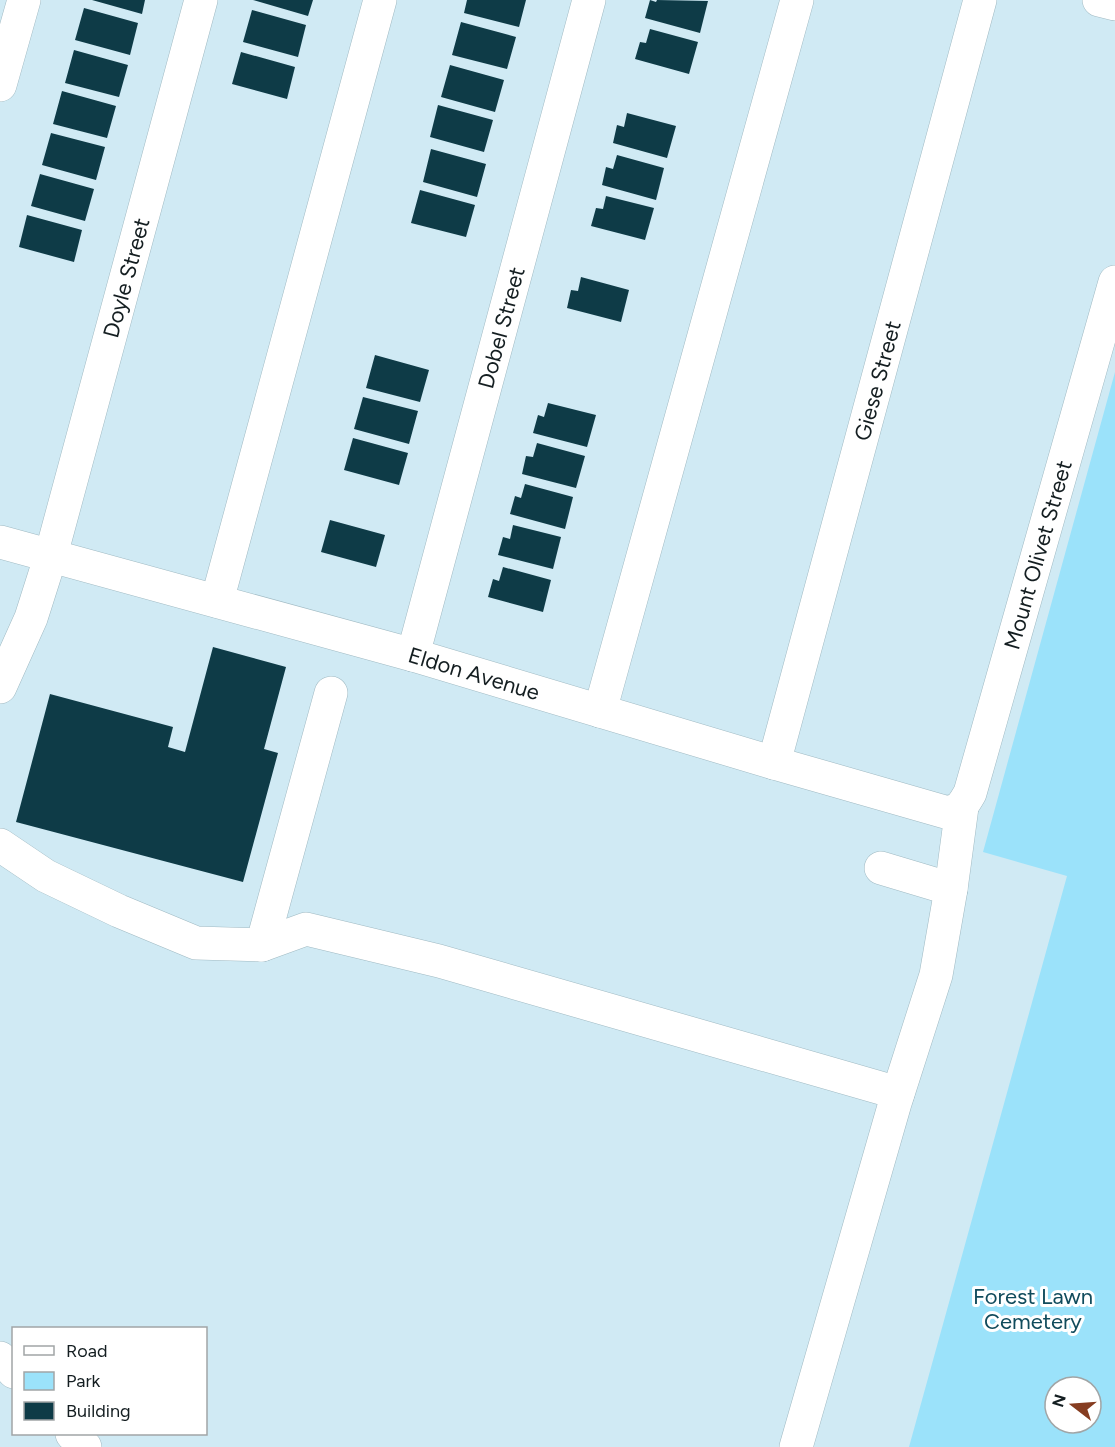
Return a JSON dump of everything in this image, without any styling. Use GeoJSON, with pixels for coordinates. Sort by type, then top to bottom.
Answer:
{"type":"FeatureCollection","features":[{"type":"Feature","properties":{"kind":"street"},"geometry":{"type":"LineString","coordinates":[[0,85],[24,0]]}},
{"type":"Feature","properties":{"kind":"street","name":"Doyle Street"},"geometry":{"type":"LineString","coordinates":[[0,687],[31,618],[51,555],[201,0]]}},
{"type":"Feature","properties":{"kind":"street"},"geometry":{"type":"LineString","coordinates":[[217,601],[380,0]]}},
{"type":"Feature","properties":{"kind":"street","name":"Dobel Street"},"geometry":{"type":"LineString","coordinates":[[412,655],[589,0]]}},
{"type":"Feature","properties":{"kind":"street"},"geometry":{"type":"LineString","coordinates":[[600,711],[796,0]]}},
{"type":"Feature","properties":{"kind":"street","name":"Giese Street"},"geometry":{"type":"LineString","coordinates":[[774,763],[980,0]]}},
{"type":"Feature","properties":{"kind":"street"},"geometry":{"type":"LineString","coordinates":[[1099,0],[1115,4]]}},
{"type":"Feature","properties":{"kind":"street","name":"Mount Olivet Street"},"geometry":{"type":"LineString","coordinates":[[796,1447],[898,1093],[936,975],[951,889],[954,809],[970,793],[1115,282]]}},
{"type":"Feature","properties":{"kind":"street","name":"Eldon Avenue"},"geometry":{"type":"LineString","coordinates":[[0,542],[412,655],[774,763],[954,809]]}},
{"type":"Feature","properties":{"kind":"street"},"geometry":{"type":"LineString","coordinates":[[262,945],[331,693]]}},
{"type":"Feature","properties":{"kind":"street"},"geometry":{"type":"LineString","coordinates":[[0,845],[46,876],[119,911],[196,943],[262,945],[306,929],[439,961],[898,1093]]}},
{"type":"Feature","properties":{"kind":"street"},"geometry":{"type":"LineString","coordinates":[[881,868],[951,889]]}},
{"type":"Feature","properties":{"kind":"street"},"geometry":{"type":"LineString","coordinates":[[0,1358],[12,1370]]}},
{"type":"Feature","properties":{"kind":"street"},"geometry":{"type":"LineString","coordinates":[[73,1435],[85,1447]]}},
{"type":"Feature","properties":{"kind":"green space","name":"Forest Lawn Cemetery"},"geometry":{"type":"Polygon","coordinates":[[[1115,372],[1115,1447],[909,1447],[1067,876],[983,852],[1115,372]]]}},
{"type":"Feature","properties":{"kind":"building"},"geometry":{"type":"Polygon","coordinates":[[[92,0],[145,0],[142,14],[92,0]]]}},
{"type":"Feature","properties":{"kind":"building"},"geometry":{"type":"Polygon","coordinates":[[[253,0],[313,0],[308,16],[253,0]]]}},
{"type":"Feature","properties":{"kind":"building"},"geometry":{"type":"Polygon","coordinates":[[[467,0],[526,0],[519,27],[464,13],[467,0]]]}},
{"type":"Feature","properties":{"kind":"building"},"geometry":{"type":"Polygon","coordinates":[[[650,0],[656,2],[657,0],[708,1],[700,33],[645,18],[650,0]]]}},
{"type":"Feature","properties":{"kind":"building"},"geometry":{"type":"Polygon","coordinates":[[[84,8],[138,23],[130,55],[75,40],[84,8]]]}},
{"type":"Feature","properties":{"kind":"building"},"geometry":{"type":"Polygon","coordinates":[[[252,10],[306,25],[298,57],[243,42],[252,10]]]}},
{"type":"Feature","properties":{"kind":"building"},"geometry":{"type":"Polygon","coordinates":[[[461,22],[516,37],[507,69],[452,55],[461,22]]]}},
{"type":"Feature","properties":{"kind":"building"},"geometry":{"type":"Polygon","coordinates":[[[650,29],[698,42],[689,74],[635,59],[640,42],[646,43],[650,29]]]}},
{"type":"Feature","properties":{"kind":"building"},"geometry":{"type":"Polygon","coordinates":[[[74,50],[128,65],[119,97],[65,83],[74,50]]]}},
{"type":"Feature","properties":{"kind":"building"},"geometry":{"type":"Polygon","coordinates":[[[241,52],[295,67],[287,99],[232,84],[241,52]]]}},
{"type":"Feature","properties":{"kind":"building"},"geometry":{"type":"Polygon","coordinates":[[[450,65],[504,80],[495,112],[441,97],[450,65]]]}},
{"type":"Feature","properties":{"kind":"building"},"geometry":{"type":"Polygon","coordinates":[[[62,91],[116,106],[107,138],[53,124],[62,91]]]}},
{"type":"Feature","properties":{"kind":"building"},"geometry":{"type":"Polygon","coordinates":[[[438,105],[493,120],[484,152],[430,137],[438,105]]]}},
{"type":"Feature","properties":{"kind":"building"},"geometry":{"type":"Polygon","coordinates":[[[627,113],[676,126],[667,158],[613,143],[617,125],[624,127],[627,113]]]}},
{"type":"Feature","properties":{"kind":"building"},"geometry":{"type":"Polygon","coordinates":[[[51,133],[105,147],[96,180],[42,165],[51,133]]]}},
{"type":"Feature","properties":{"kind":"building"},"geometry":{"type":"Polygon","coordinates":[[[431,149],[486,164],[477,197],[423,182],[431,149]]]}},
{"type":"Feature","properties":{"kind":"building"},"geometry":{"type":"Polygon","coordinates":[[[617,155],[664,168],[656,200],[602,185],[606,167],[613,169],[617,155]]]}},
{"type":"Feature","properties":{"kind":"building"},"geometry":{"type":"Polygon","coordinates":[[[40,174],[94,189],[85,221],[31,206],[40,174]]]}},
{"type":"Feature","properties":{"kind":"building"},"geometry":{"type":"Polygon","coordinates":[[[420,190],[475,205],[466,237],[411,223],[420,190]]]}},
{"type":"Feature","properties":{"kind":"building"},"geometry":{"type":"Polygon","coordinates":[[[606,196],[654,208],[645,240],[591,226],[596,208],[603,209],[606,196]]]}},
{"type":"Feature","properties":{"kind":"building"},"geometry":{"type":"Polygon","coordinates":[[[27,215],[82,230],[74,262],[19,247],[27,215]]]}},
{"type":"Feature","properties":{"kind":"building"},"geometry":{"type":"Polygon","coordinates":[[[581,277],[629,290],[621,322],[567,308],[571,290],[578,291],[581,277]]]}},
{"type":"Feature","properties":{"kind":"building"},"geometry":{"type":"Polygon","coordinates":[[[375,355],[429,370],[420,402],[366,388],[375,355]]]}},
{"type":"Feature","properties":{"kind":"building"},"geometry":{"type":"Polygon","coordinates":[[[363,397],[418,411],[409,444],[354,429],[363,397]]]}},
{"type":"Feature","properties":{"kind":"building"},"geometry":{"type":"Polygon","coordinates":[[[548,403],[596,415],[587,447],[533,433],[538,415],[544,417],[548,403]]]}},
{"type":"Feature","properties":{"kind":"building"},"geometry":{"type":"Polygon","coordinates":[[[353,438],[408,453],[399,485],[344,470],[353,438]]]}},
{"type":"Feature","properties":{"kind":"building"},"geometry":{"type":"Polygon","coordinates":[[[537,443],[585,456],[576,488],[522,474],[526,456],[533,457],[537,443]]]}},
{"type":"Feature","properties":{"kind":"building"},"geometry":{"type":"Polygon","coordinates":[[[525,484],[573,497],[565,529],[510,514],[515,496],[521,498],[525,484]]]}},
{"type":"Feature","properties":{"kind":"building"},"geometry":{"type":"Polygon","coordinates":[[[330,520],[385,535],[376,567],[321,552],[330,520]]]}},
{"type":"Feature","properties":{"kind":"building"},"geometry":{"type":"Polygon","coordinates":[[[513,525],[561,537],[553,569],[498,555],[503,537],[510,539],[513,525]]]}},
{"type":"Feature","properties":{"kind":"building"},"geometry":{"type":"Polygon","coordinates":[[[503,567],[551,580],[543,612],[488,597],[493,579],[499,581],[503,567]]]}},
{"type":"Feature","properties":{"kind":"building"},"geometry":{"type":"Polygon","coordinates":[[[213,647],[286,667],[264,749],[278,753],[243,882],[16,822],[50,694],[173,727],[168,747],[185,752],[213,647]]]}}]}
